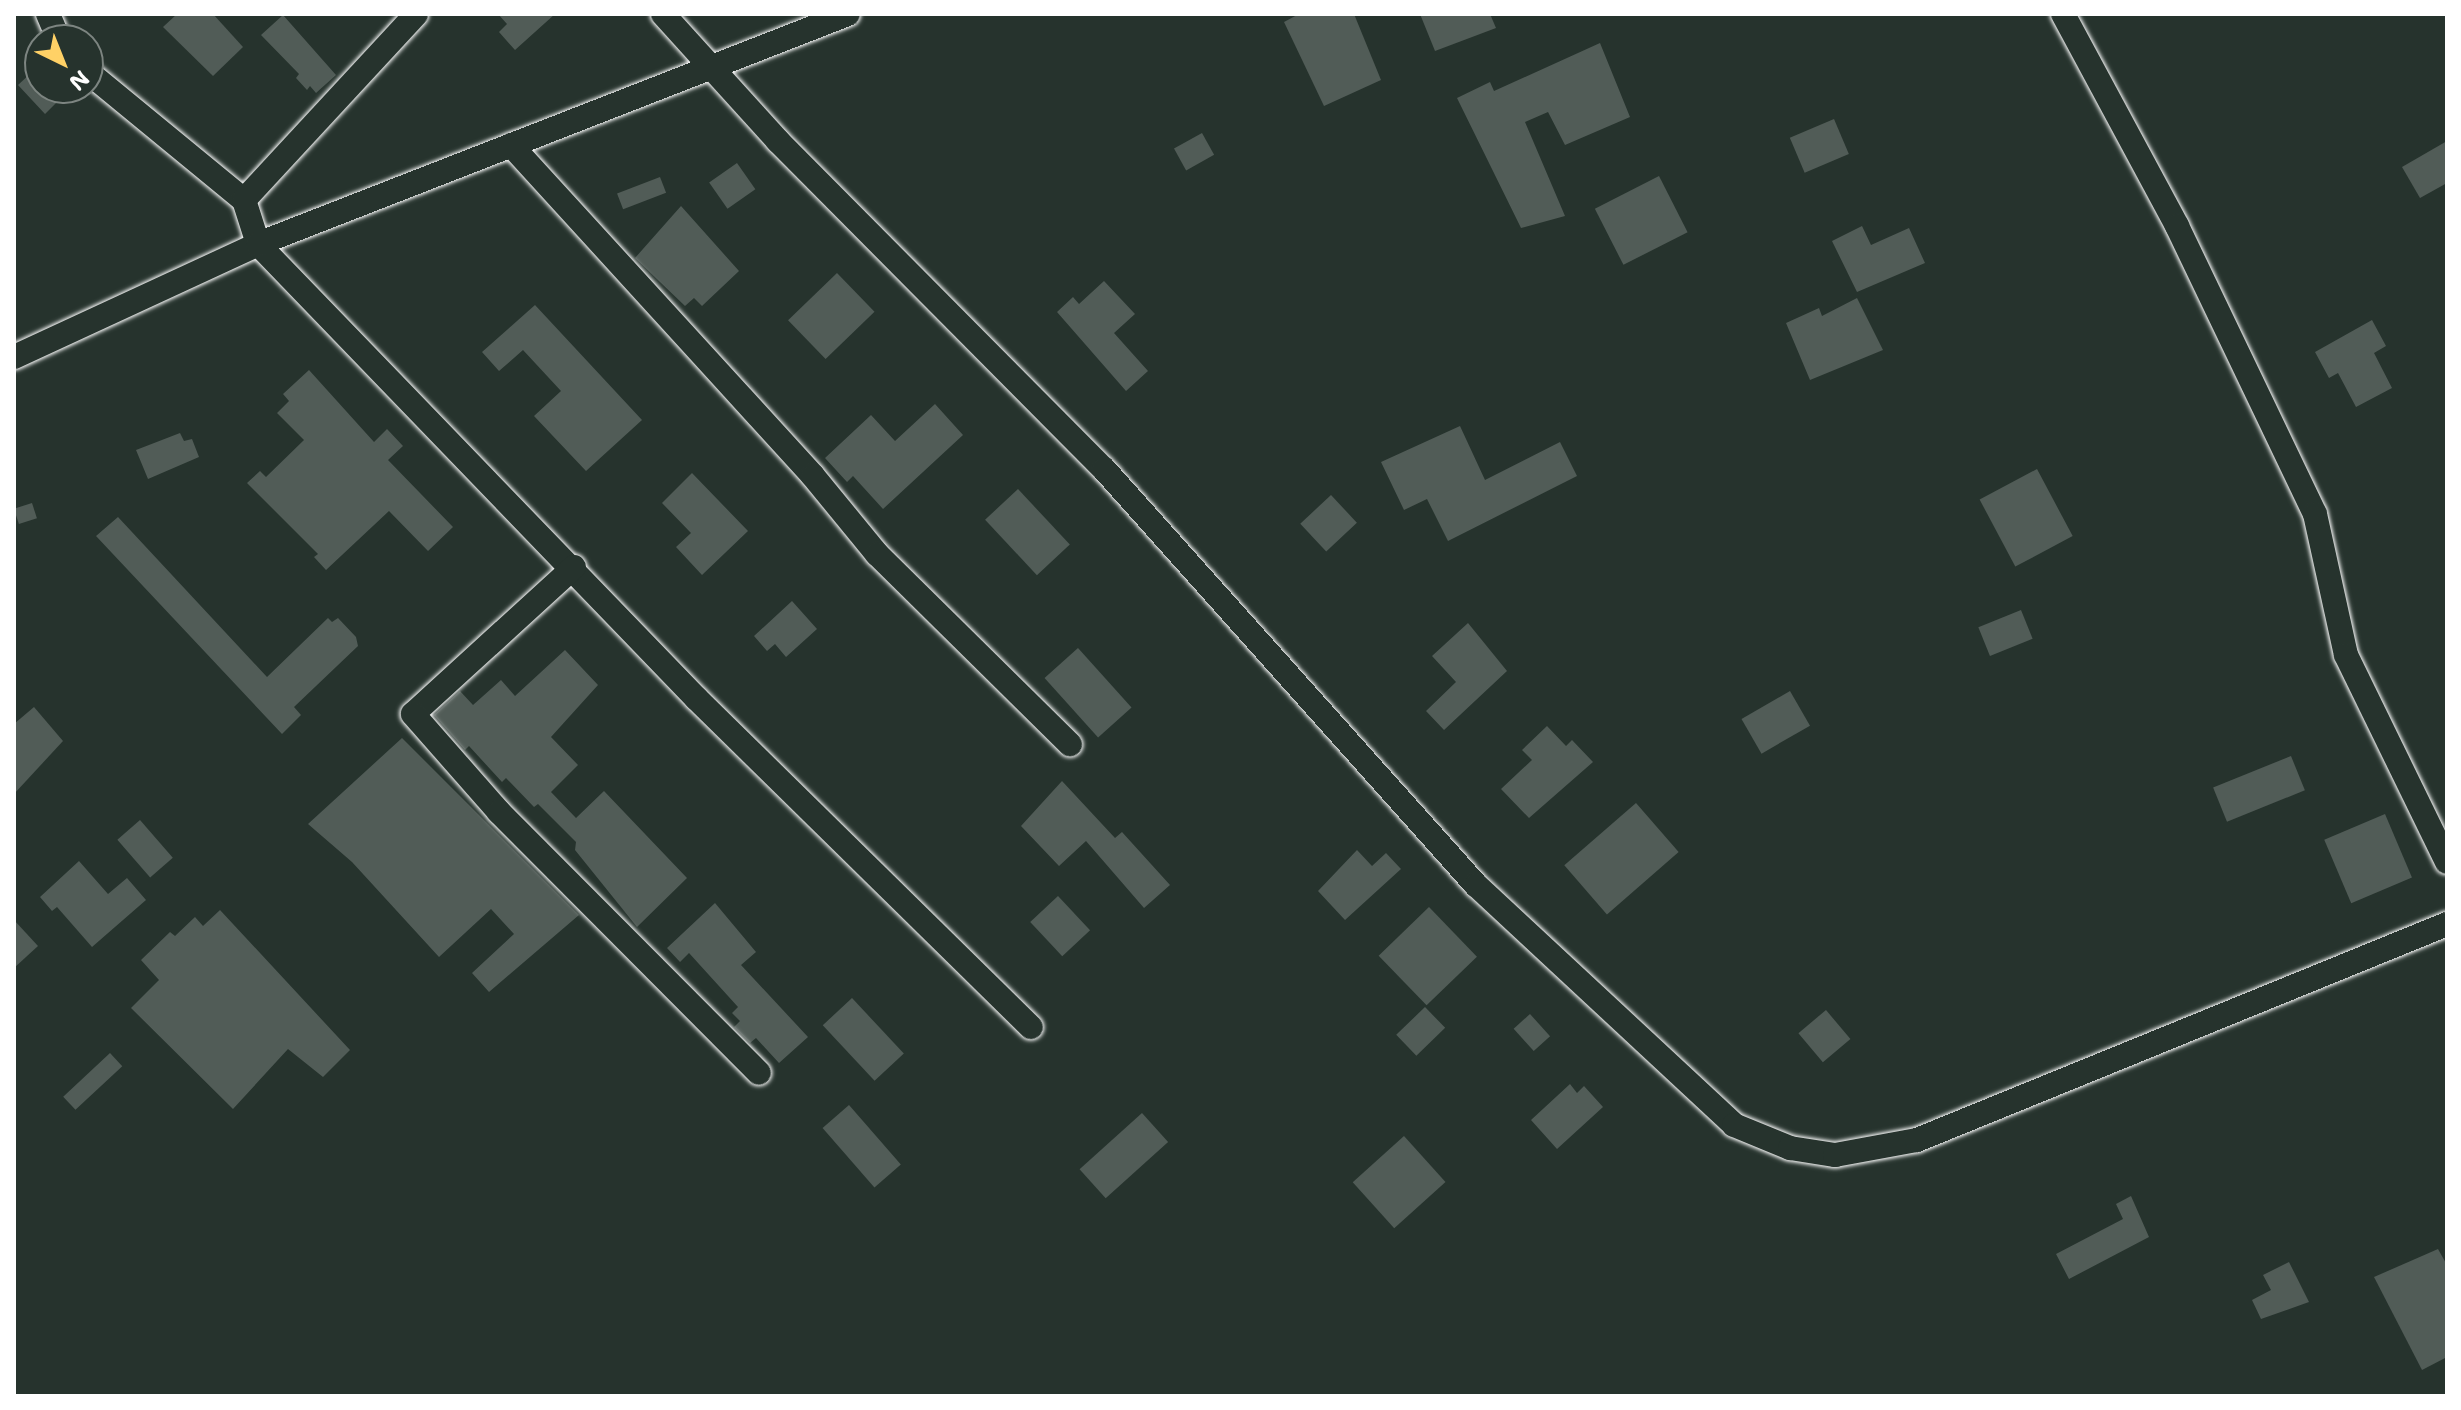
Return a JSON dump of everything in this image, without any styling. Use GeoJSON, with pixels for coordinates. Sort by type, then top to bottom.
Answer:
{"type":"FeatureCollection","features":[{"type":"Feature","properties":{"kind":"street"},"geometry":{"type":"LineString","coordinates":[[244,200],[416,14]]}},
{"type":"Feature","properties":{"kind":"street"},"geometry":{"type":"LineString","coordinates":[[663,14],[709,68],[1104,469],[1476,885],[1734,1125],[1790,1148],[1835,1155],[1917,1140],[2447,924]]}},
{"type":"Feature","properties":{"kind":"street"},"geometry":{"type":"LineString","coordinates":[[14,357],[258,244],[848,14]]}},
{"type":"Feature","properties":{"kind":"street"},"geometry":{"type":"LineString","coordinates":[[2063,14],[2177,226],[2315,514],[2346,655],[2447,862]]}},
{"type":"Feature","properties":{"kind":"street"},"geometry":{"type":"LineString","coordinates":[[104,85],[244,200],[258,244],[574,567],[697,699],[1031,1027]]}},
{"type":"Feature","properties":{"kind":"street"},"geometry":{"type":"LineString","coordinates":[[511,145],[877,554],[1070,744]]}},
{"type":"Feature","properties":{"kind":"street"},"geometry":{"type":"LineString","coordinates":[[574,567],[413,714],[499,812],[759,1073]]}},
{"type":"Feature","properties":{"kind":"building"},"geometry":{"type":"Polygon","coordinates":[[[177,14],[213,14],[243,47],[213,76],[163,27],[177,14]]]}},
{"type":"Feature","properties":{"kind":"building"},"geometry":{"type":"Polygon","coordinates":[[[498,14],[555,14],[515,50],[499,32],[507,24],[498,14]]]}},
{"type":"Feature","properties":{"kind":"building"},"geometry":{"type":"Polygon","coordinates":[[[1299,14],[1354,14],[1381,80],[1324,106],[1284,22],[1299,14]]]}},
{"type":"Feature","properties":{"kind":"building"},"geometry":{"type":"Polygon","coordinates":[[[1420,14],[1490,14],[1496,28],[1435,51],[1420,14]]]}},
{"type":"Feature","properties":{"kind":"building"},"geometry":{"type":"Polygon","coordinates":[[[283,15],[336,75],[316,93],[310,86],[307,90],[296,78],[299,74],[261,35],[283,15]]]}},
{"type":"Feature","properties":{"kind":"building"},"geometry":{"type":"Polygon","coordinates":[[[1600,43],[1630,117],[1565,145],[1548,112],[1525,122],[1565,216],[1521,228],[1457,98],[1490,82],[1494,91],[1600,43]]]}},
{"type":"Feature","properties":{"kind":"building"},"geometry":{"type":"Polygon","coordinates":[[[36,104],[55,104],[45,114],[36,104]]]}},
{"type":"Feature","properties":{"kind":"building"},"geometry":{"type":"Polygon","coordinates":[[[1834,119],[1849,154],[1805,173],[1790,138],[1834,119]]]}},
{"type":"Feature","properties":{"kind":"building"},"geometry":{"type":"Polygon","coordinates":[[[1202,133],[1214,155],[1186,170],[1174,149],[1202,133]]]}},
{"type":"Feature","properties":{"kind":"building"},"geometry":{"type":"Polygon","coordinates":[[[2447,141],[2447,183],[2420,198],[2402,167],[2447,141]]]}},
{"type":"Feature","properties":{"kind":"building"},"geometry":{"type":"Polygon","coordinates":[[[737,163],[755,189],[728,209],[709,183],[737,163]]]}},
{"type":"Feature","properties":{"kind":"building"},"geometry":{"type":"Polygon","coordinates":[[[1659,176],[1688,232],[1623,265],[1595,209],[1659,176]]]}},
{"type":"Feature","properties":{"kind":"building"},"geometry":{"type":"Polygon","coordinates":[[[660,177],[666,193],[623,209],[617,193],[660,177]]]}},
{"type":"Feature","properties":{"kind":"building"},"geometry":{"type":"Polygon","coordinates":[[[681,206],[739,271],[702,306],[694,298],[685,306],[635,258],[681,206]]]}},
{"type":"Feature","properties":{"kind":"building"},"geometry":{"type":"Polygon","coordinates":[[[1862,226],[1871,245],[1909,228],[1925,263],[1857,292],[1832,241],[1862,226]]]}},
{"type":"Feature","properties":{"kind":"building"},"geometry":{"type":"Polygon","coordinates":[[[837,273],[875,312],[826,359],[788,320],[837,273]]]}},
{"type":"Feature","properties":{"kind":"building"},"geometry":{"type":"Polygon","coordinates":[[[1104,281],[1135,314],[1114,333],[1148,371],[1126,391],[1057,312],[1073,297],[1079,304],[1104,281]]]}},
{"type":"Feature","properties":{"kind":"building"},"geometry":{"type":"Polygon","coordinates":[[[1857,298],[1883,350],[1810,380],[1786,323],[1819,308],[1822,316],[1857,298]]]}},
{"type":"Feature","properties":{"kind":"building"},"geometry":{"type":"Polygon","coordinates":[[[535,305],[642,420],[586,471],[534,416],[561,391],[523,350],[499,371],[482,352],[535,305]]]}},
{"type":"Feature","properties":{"kind":"building"},"geometry":{"type":"Polygon","coordinates":[[[2372,320],[2386,346],[2374,353],[2392,388],[2356,407],[2338,373],[2329,378],[2315,352],[2372,320]]]}},
{"type":"Feature","properties":{"kind":"building"},"geometry":{"type":"Polygon","coordinates":[[[309,370],[374,442],[387,429],[403,446],[388,460],[453,527],[428,551],[389,511],[326,570],[314,557],[318,554],[247,483],[260,471],[266,477],[304,440],[277,413],[289,401],[283,394],[309,370]]]}},
{"type":"Feature","properties":{"kind":"building"},"geometry":{"type":"Polygon","coordinates":[[[935,404],[963,435],[883,509],[853,476],[847,482],[825,458],[871,415],[895,441],[935,404]]]}},
{"type":"Feature","properties":{"kind":"building"},"geometry":{"type":"Polygon","coordinates":[[[1460,426],[1485,480],[1560,442],[1577,476],[1448,541],[1427,499],[1404,510],[1381,462],[1460,426]]]}},
{"type":"Feature","properties":{"kind":"building"},"geometry":{"type":"Polygon","coordinates":[[[180,433],[184,441],[192,439],[199,457],[148,479],[136,450],[180,433]]]}},
{"type":"Feature","properties":{"kind":"building"},"geometry":{"type":"Polygon","coordinates":[[[2037,469],[2073,536],[2015,567],[1980,500],[2037,469]]]}},
{"type":"Feature","properties":{"kind":"building"},"geometry":{"type":"Polygon","coordinates":[[[692,473],[748,531],[702,575],[676,547],[691,533],[662,503],[692,473]]]}},
{"type":"Feature","properties":{"kind":"building"},"geometry":{"type":"Polygon","coordinates":[[[1018,489],[1070,545],[1037,575],[985,520],[1018,489]]]}},
{"type":"Feature","properties":{"kind":"building"},"geometry":{"type":"Polygon","coordinates":[[[1331,495],[1357,523],[1326,551],[1300,524],[1331,495]]]}},
{"type":"Feature","properties":{"kind":"building"},"geometry":{"type":"Polygon","coordinates":[[[32,503],[37,518],[19,524],[14,509],[32,503]]]}},
{"type":"Feature","properties":{"kind":"building"},"geometry":{"type":"Polygon","coordinates":[[[118,517],[267,677],[328,618],[332,622],[338,618],[356,637],[358,646],[294,707],[301,715],[282,734],[96,536],[118,517]]]}},
{"type":"Feature","properties":{"kind":"building"},"geometry":{"type":"Polygon","coordinates":[[[792,601],[817,629],[786,657],[775,644],[767,651],[754,636],[792,601]]]}},
{"type":"Feature","properties":{"kind":"building"},"geometry":{"type":"Polygon","coordinates":[[[2021,610],[2033,639],[1990,656],[1978,627],[2021,610]]]}},
{"type":"Feature","properties":{"kind":"building"},"geometry":{"type":"Polygon","coordinates":[[[1468,623],[1507,671],[1444,730],[1426,711],[1456,682],[1432,656],[1468,623]]]}},
{"type":"Feature","properties":{"kind":"building"},"geometry":{"type":"Polygon","coordinates":[[[1078,648],[1132,707],[1098,738],[1045,678],[1078,648]]]}},
{"type":"Feature","properties":{"kind":"building"},"geometry":{"type":"Polygon","coordinates":[[[565,650],[598,685],[551,737],[578,765],[551,792],[576,818],[604,791],[687,878],[637,927],[575,850],[576,842],[538,804],[534,807],[506,778],[502,782],[469,746],[465,750],[434,715],[460,691],[473,705],[501,680],[515,696],[565,650]]]}},
{"type":"Feature","properties":{"kind":"building"},"geometry":{"type":"Polygon","coordinates":[[[1790,691],[1810,726],[1762,754],[1742,719],[1790,691]]]}},
{"type":"Feature","properties":{"kind":"building"},"geometry":{"type":"Polygon","coordinates":[[[34,707],[63,741],[14,794],[14,724],[34,707]]]}},
{"type":"Feature","properties":{"kind":"building"},"geometry":{"type":"Polygon","coordinates":[[[1547,726],[1566,746],[1572,740],[1593,762],[1529,818],[1501,789],[1532,760],[1522,750],[1547,726]]]}},
{"type":"Feature","properties":{"kind":"building"},"geometry":{"type":"Polygon","coordinates":[[[402,738],[579,915],[489,992],[472,973],[514,934],[491,909],[439,957],[352,862],[308,824],[402,738]]]}},
{"type":"Feature","properties":{"kind":"building"},"geometry":{"type":"Polygon","coordinates":[[[2291,756],[2305,790],[2227,822],[2213,787],[2291,756]]]}},
{"type":"Feature","properties":{"kind":"building"},"geometry":{"type":"Polygon","coordinates":[[[1062,781],[1115,838],[1122,832],[1170,885],[1144,908],[1086,841],[1059,866],[1021,826],[1062,781]]]}},
{"type":"Feature","properties":{"kind":"building"},"geometry":{"type":"Polygon","coordinates":[[[1636,803],[1679,852],[1607,914],[1564,865],[1636,803]]]}},
{"type":"Feature","properties":{"kind":"building"},"geometry":{"type":"Polygon","coordinates":[[[2385,814],[2412,878],[2351,903],[2324,840],[2385,814]]]}},
{"type":"Feature","properties":{"kind":"building"},"geometry":{"type":"Polygon","coordinates":[[[140,820],[173,858],[150,877],[117,840],[140,820]]]}},
{"type":"Feature","properties":{"kind":"building"},"geometry":{"type":"Polygon","coordinates":[[[1357,850],[1372,866],[1386,853],[1401,869],[1345,920],[1318,891],[1357,850]]]}},
{"type":"Feature","properties":{"kind":"building"},"geometry":{"type":"Polygon","coordinates":[[[79,861],[108,894],[127,878],[146,900],[92,947],[57,907],[52,911],[40,897],[79,861]]]}},
{"type":"Feature","properties":{"kind":"building"},"geometry":{"type":"Polygon","coordinates":[[[1058,896],[1090,930],[1062,956],[1030,922],[1058,896]]]}},
{"type":"Feature","properties":{"kind":"building"},"geometry":{"type":"Polygon","coordinates":[[[715,903],[756,952],[741,965],[808,1037],[779,1063],[756,1038],[750,1043],[734,1027],[740,1021],[732,1013],[738,1007],[689,953],[680,962],[667,948],[715,903]]]}},
{"type":"Feature","properties":{"kind":"building"},"geometry":{"type":"Polygon","coordinates":[[[1429,907],[1477,957],[1427,1005],[1379,956],[1429,907]]]}},
{"type":"Feature","properties":{"kind":"building"},"geometry":{"type":"Polygon","coordinates":[[[220,910],[350,1050],[323,1077],[288,1049],[233,1109],[131,1008],[159,980],[141,960],[170,932],[175,936],[195,917],[203,926],[220,910]]]}},
{"type":"Feature","properties":{"kind":"building"},"geometry":{"type":"Polygon","coordinates":[[[14,920],[38,946],[14,968],[14,920]]]}},
{"type":"Feature","properties":{"kind":"building"},"geometry":{"type":"Polygon","coordinates":[[[852,998],[904,1054],[875,1081],[823,1025],[852,998]]]}},
{"type":"Feature","properties":{"kind":"building"},"geometry":{"type":"Polygon","coordinates":[[[1425,1007],[1445,1028],[1416,1056],[1396,1035],[1425,1007]]]}},
{"type":"Feature","properties":{"kind":"building"},"geometry":{"type":"Polygon","coordinates":[[[1826,1010],[1850,1039],[1823,1062],[1798,1033],[1826,1010]]]}},
{"type":"Feature","properties":{"kind":"building"},"geometry":{"type":"Polygon","coordinates":[[[1530,1014],[1550,1036],[1534,1051],[1514,1029],[1530,1014]]]}},
{"type":"Feature","properties":{"kind":"building"},"geometry":{"type":"Polygon","coordinates":[[[110,1053],[122,1066],[75,1110],[63,1097],[110,1053]]]}},
{"type":"Feature","properties":{"kind":"building"},"geometry":{"type":"Polygon","coordinates":[[[1570,1084],[1577,1093],[1584,1086],[1603,1107],[1557,1149],[1531,1120],[1570,1084]]]}},
{"type":"Feature","properties":{"kind":"building"},"geometry":{"type":"Polygon","coordinates":[[[849,1105],[901,1165],[874,1188],[823,1128],[849,1105]]]}},
{"type":"Feature","properties":{"kind":"building"},"geometry":{"type":"Polygon","coordinates":[[[1142,1113],[1168,1142],[1106,1198],[1080,1169],[1142,1113]]]}},
{"type":"Feature","properties":{"kind":"building"},"geometry":{"type":"Polygon","coordinates":[[[1404,1136],[1445,1182],[1394,1228],[1353,1182],[1404,1136]]]}},
{"type":"Feature","properties":{"kind":"building"},"geometry":{"type":"Polygon","coordinates":[[[2131,1196],[2149,1237],[2069,1279],[2056,1254],[2123,1219],[2116,1204],[2131,1196]]]}},
{"type":"Feature","properties":{"kind":"building"},"geometry":{"type":"Polygon","coordinates":[[[2438,1249],[2447,1265],[2447,1357],[2422,1370],[2374,1277],[2438,1249]]]}},
{"type":"Feature","properties":{"kind":"building"},"geometry":{"type":"Polygon","coordinates":[[[2289,1262],[2309,1302],[2261,1319],[2252,1300],[2271,1290],[2263,1275],[2289,1262]]]}}]}
